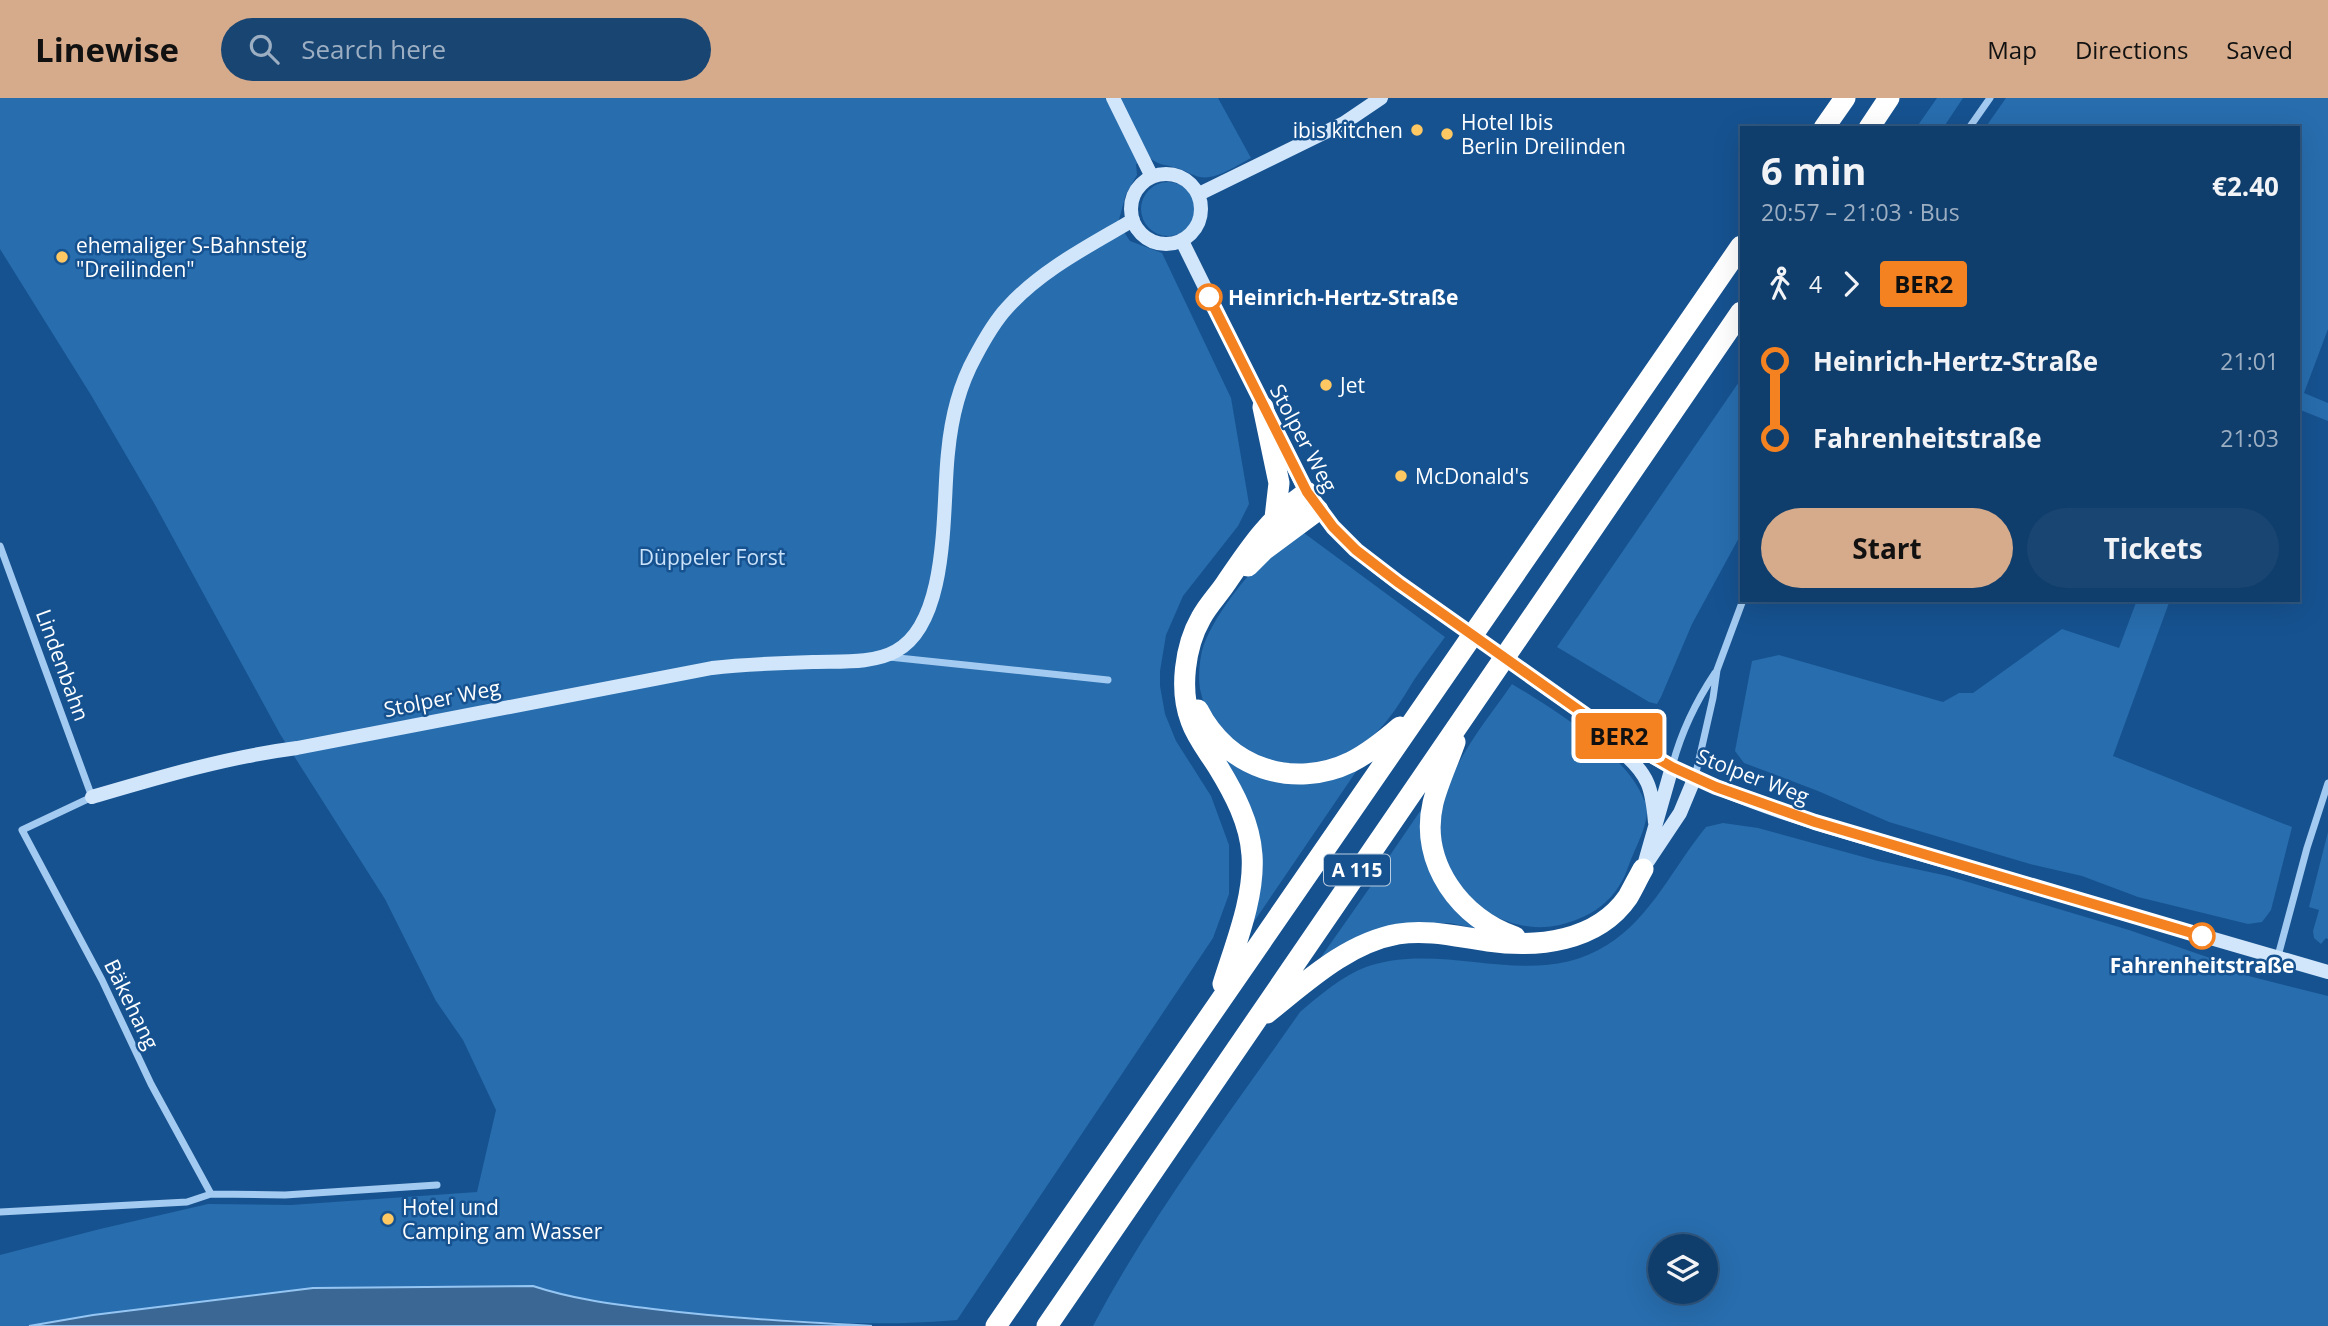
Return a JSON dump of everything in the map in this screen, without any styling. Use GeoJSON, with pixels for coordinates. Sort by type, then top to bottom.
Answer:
{"type":"FeatureCollection","features":[{"type":"Feature","properties":{"kind":"highway"},"geometry":{"type":"LineString","coordinates":[[1825,126],[1845,98]]}},
{"type":"Feature","properties":{"kind":"highway"},"geometry":{"type":"LineString","coordinates":[[1870,126],[1889,98]]}},
{"type":"Feature","properties":{"kind":"highway","name":"A 115"},"geometry":{"type":"LineString","coordinates":[[996,1326],[1740,247]]}},
{"type":"Feature","properties":{"kind":"highway","name":"A 115"},"geometry":{"type":"LineString","coordinates":[[1047,1326],[1740,313]]}},
{"type":"Feature","properties":{"kind":"highway"},"geometry":{"type":"LineString","coordinates":[[1263,407],[1279,483],[1275,518]]}},
{"type":"Feature","properties":{"kind":"highway"},"geometry":{"type":"LineString","coordinates":[[1216,1006],[1243,920],[1252,855],[1239,802],[1201,743],[1185,704],[1185,684],[1193,640],[1200,619],[1256,540],[1275,518],[1312,501]]}},
{"type":"Feature","properties":{"kind":"highway"},"geometry":{"type":"LineString","coordinates":[[1225,585],[1312,501]]}},
{"type":"Feature","properties":{"kind":"highway"},"geometry":{"type":"LineString","coordinates":[[1185,684],[1217,739],[1239,757],[1262,770],[1286,775],[1318,774],[1350,762],[1376,747],[1429,700]]}},
{"type":"Feature","properties":{"kind":"highway"},"geometry":{"type":"LineString","coordinates":[[1465,713],[1433,804],[1432,841],[1437,863],[1451,892],[1465,908],[1496,930],[1537,944]]}},
{"type":"Feature","properties":{"kind":"highway"},"geometry":{"type":"LineString","coordinates":[[1250,1028],[1321,970],[1354,949],[1398,934],[1446,933],[1489,941],[1537,944],[1565,939],[1590,929],[1610,915],[1627,898],[1643,869]]}},
{"type":"Feature","properties":{"kind":"street"},"geometry":{"type":"LineString","coordinates":[[1113,98],[1152,177]]}},
{"type":"Feature","properties":{"kind":"street"},"geometry":{"type":"LineString","coordinates":[[1199,194],[1344,122],[1381,98]]}},
{"type":"Feature","properties":{"kind":"street"},"geometry":{"type":"LineString","coordinates":[[1970,126],[1990,98]]}},
{"type":"Feature","properties":{"kind":"street"},"geometry":{"type":"LineString","coordinates":[[1163,174],[1184,178],[1199,194],[1202,212],[1200,221],[1190,236],[1182,241],[1158,244],[1138,231],[1133,220],[1132,200],[1136,191],[1152,177],[1163,174]]}},
{"type":"Feature","properties":{"kind":"street","name":"Stolper Weg"},"geometry":{"type":"LineString","coordinates":[[22,830],[92,797],[188,768],[253,754],[297,748],[712,668],[861,660],[897,651],[911,639],[926,619],[933,598],[939,569],[948,452],[954,413],[974,359],[1006,309],[1038,280],[1133,220]]}},
{"type":"Feature","properties":{"kind":"street","name":"Stolper Weg"},"geometry":{"type":"LineString","coordinates":[[1182,241],[1312,501],[1333,527],[1366,558],[1597,723],[1672,767],[1716,787],[1847,832],[2328,972]]}},
{"type":"Feature","properties":{"kind":"street","name":"Lindenbahn"},"geometry":{"type":"LineString","coordinates":[[0,546],[92,797]]}},
{"type":"Feature","properties":{"kind":"street"},"geometry":{"type":"LineString","coordinates":[[1643,869],[1655,822],[1688,720],[1717,670],[1742,602]]}},
{"type":"Feature","properties":{"kind":"street","name":"Stolper Weg"},"geometry":{"type":"LineString","coordinates":[[881,656],[935,664],[1108,680]]}},
{"type":"Feature","properties":{"kind":"street"},"geometry":{"type":"LineString","coordinates":[[1643,869],[1680,813],[1695,777],[1717,670]]}},
{"type":"Feature","properties":{"kind":"street"},"geometry":{"type":"LineString","coordinates":[[1597,723],[1605,738],[1639,767],[1648,781],[1655,822]]}},
{"type":"Feature","properties":{"kind":"street"},"geometry":{"type":"LineString","coordinates":[[2278,957],[2307,848],[2328,783]]}},
{"type":"Feature","properties":{"kind":"street","name":"Bäkehang"},"geometry":{"type":"LineString","coordinates":[[22,830],[102,981],[151,1084],[211,1194]]}},
{"type":"Feature","properties":{"kind":"street"},"geometry":{"type":"LineString","coordinates":[[0,1212],[187,1202],[211,1194],[285,1195],[437,1185]]}},
{"type":"Feature","properties":{"kind":"green space","name":"Düppeler Forst"},"geometry":{"type":"Polygon","coordinates":[[[0,98],[1218,98],[1251,158],[1227,171],[1206,177],[1161,164],[1150,158],[1136,164],[1137,175],[1126,194],[1118,223],[1130,241],[1162,253],[1231,398],[1249,504],[1238,526],[1183,596],[1166,635],[1160,671],[1165,714],[1176,741],[1211,796],[1229,845],[1229,894],[1213,938],[957,1320],[856,1323],[698,1314],[614,1305],[533,1286],[313,1288],[93,1315],[29,1326],[0,1326],[0,1255],[208,1204],[291,1205],[477,1192],[496,1110],[463,1040],[436,1001],[385,899],[280,734],[154,503],[91,395],[0,249],[0,98]]]}},
{"type":"Feature","properties":{"kind":"green space"},"geometry":{"type":"Polygon","coordinates":[[[1937,98],[1963,98],[1944,126],[1917,126],[1937,98]]]}},
{"type":"Feature","properties":{"kind":"green space"},"geometry":{"type":"Polygon","coordinates":[[[2006,98],[2328,98],[2328,329],[2304,393],[2328,403],[2328,421],[2300,410],[2300,126],[1986,126],[2006,98]]]}},
{"type":"Feature","properties":{"kind":"green space"},"geometry":{"type":"Polygon","coordinates":[[[1168,182],[1187,190],[1195,209],[1187,228],[1168,236],[1149,228],[1141,209],[1149,190],[1168,182]]]}},
{"type":"Feature","properties":{"kind":"green space"},"geometry":{"type":"Polygon","coordinates":[[[1740,380],[1740,536],[1692,624],[1657,704],[1649,702],[1557,647],[1740,380]]]}},
{"type":"Feature","properties":{"kind":"green space"},"geometry":{"type":"Polygon","coordinates":[[[1304,533],[1445,637],[1391,716],[1369,739],[1338,757],[1321,762],[1281,764],[1250,753],[1224,733],[1206,708],[1199,674],[1204,645],[1217,618],[1236,591],[1264,560],[1304,533]]]}},
{"type":"Feature","properties":{"kind":"green space"},"geometry":{"type":"Polygon","coordinates":[[[2136,602],[2169,602],[2113,756],[2292,827],[2271,910],[2262,922],[2248,924],[2138,897],[2082,876],[2030,864],[1889,822],[1744,763],[1735,751],[1752,661],[1779,655],[1943,702],[1959,693],[1973,693],[2062,629],[2119,648],[2136,602]]]}},
{"type":"Feature","properties":{"kind":"green space"},"geometry":{"type":"Polygon","coordinates":[[[1512,684],[1548,706],[1606,750],[1622,766],[1647,801],[1643,830],[1625,876],[1615,891],[1590,913],[1549,927],[1522,925],[1496,917],[1474,901],[1457,881],[1445,856],[1441,828],[1444,799],[1449,783],[1473,739],[1512,684]]]}},
{"type":"Feature","properties":{"kind":"green space"},"geometry":{"type":"Polygon","coordinates":[[[1213,742],[1252,769],[1366,757],[1251,926],[1258,890],[1213,742]]]}},
{"type":"Feature","properties":{"kind":"green space"},"geometry":{"type":"Polygon","coordinates":[[[1425,804],[1428,843],[1492,932],[1450,923],[1423,923],[1319,960],[1373,883],[1376,884],[1386,870],[1382,867],[1425,804]]]}},
{"type":"Feature","properties":{"kind":"green space"},"geometry":{"type":"Polygon","coordinates":[[[1723,823],[1758,828],[1878,861],[1948,876],[2129,930],[2210,958],[2225,970],[2328,996],[2328,1326],[1093,1326],[1140,1245],[1192,1166],[1300,1012],[1315,999],[1357,971],[1396,960],[1427,958],[1519,966],[1549,965],[1578,959],[1607,945],[1637,921],[1706,827],[1723,823]]]}},
{"type":"Feature","properties":{"kind":"green space"},"geometry":{"type":"Polygon","coordinates":[[[2328,832],[2328,939],[2321,944],[2314,938],[2313,931],[2319,910],[2309,907],[2328,832]]]}},
{"type":"Feature","properties":{"kind":"shaded area"},"geometry":{"type":"Polygon","coordinates":[[[533,1286],[577,1298],[653,1309],[872,1326],[29,1326],[93,1315],[313,1288],[533,1286]]]}},
{"type":"Feature","properties":{"kind":"bus line","name":"BER2"},"geometry":{"type":"LineString","coordinates":[[1209,297],[1307,492],[1333,527],[1356,550],[1399,583],[1597,723],[1672,767],[1716,787],[1815,822],[2202,936]]}},
{"type":"Feature","properties":{"kind":"place","name":"ibis kitchen"},"geometry":{"type":"Point","coordinates":[1417,130]}},
{"type":"Feature","properties":{"kind":"place","name":"Hotel Ibis Berlin Dreilinden"},"geometry":{"type":"Point","coordinates":[1447,134]}},
{"type":"Feature","properties":{"kind":"place","name":"ehemaliger S-Bahnsteig \"Dreilinden\""},"geometry":{"type":"Point","coordinates":[62,257]}},
{"type":"Feature","properties":{"kind":"place","name":"Heinrich-Hertz-Straße"},"geometry":{"type":"Point","coordinates":[1209,297]}},
{"type":"Feature","properties":{"kind":"place","name":"Jet"},"geometry":{"type":"Point","coordinates":[1326,385]}},
{"type":"Feature","properties":{"kind":"place","name":"McDonald's"},"geometry":{"type":"Point","coordinates":[1401,476]}},
{"type":"Feature","properties":{"kind":"place","name":"Fahrenheitstraße"},"geometry":{"type":"Point","coordinates":[2202,936]}},
{"type":"Feature","properties":{"kind":"place","name":"Hotel und Camping am Wasser"},"geometry":{"type":"Point","coordinates":[388,1219]}}]}
